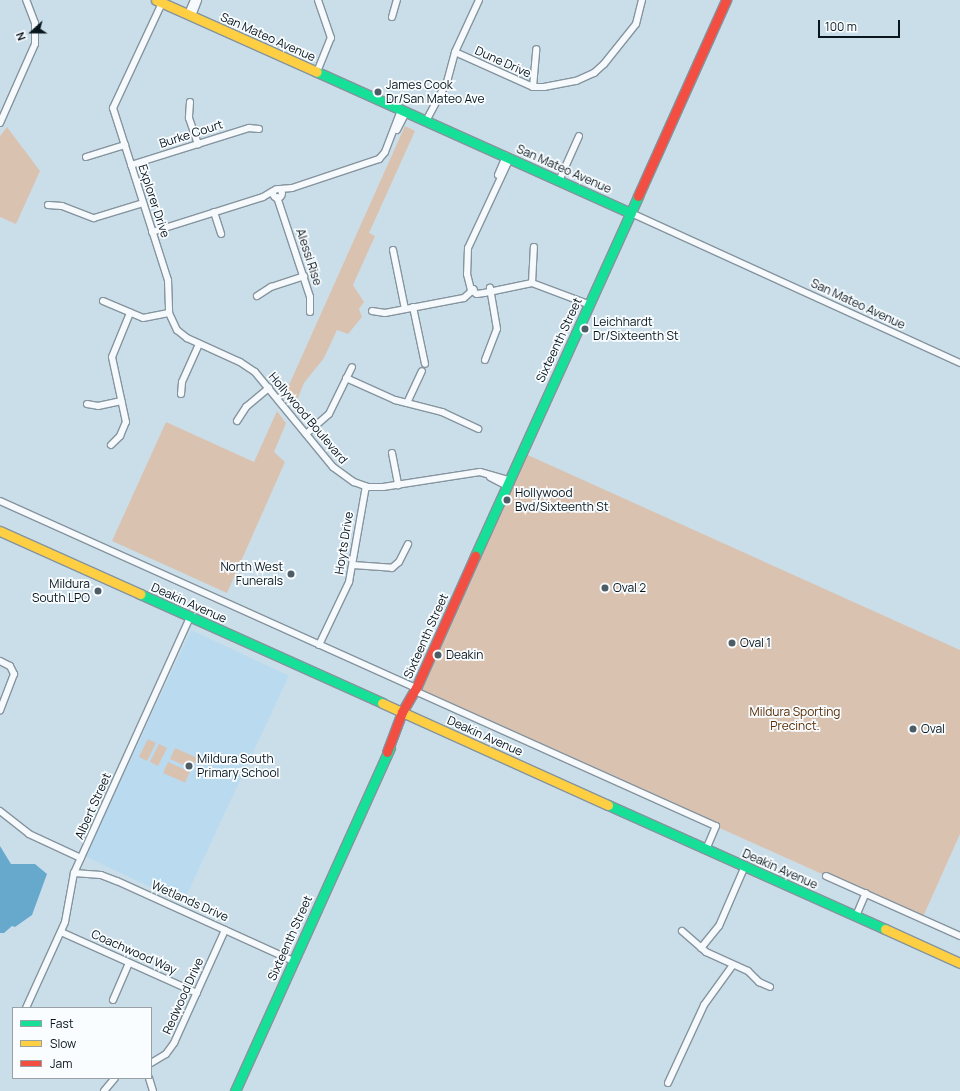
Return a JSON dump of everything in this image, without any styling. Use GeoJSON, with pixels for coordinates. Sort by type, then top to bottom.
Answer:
{"type":"FeatureCollection","features":[{"type":"Feature","properties":{"kind":"main road","name":"Sixteenth Street"},"geometry":{"type":"LineString","coordinates":[[234,1091],[726,0]]}},
{"type":"Feature","properties":{"kind":"main road","name":"San Mateo Avenue"},"geometry":{"type":"LineString","coordinates":[[159,1],[631,213]]}},
{"type":"Feature","properties":{"kind":"main road","name":"Deakin Avenue"},"geometry":{"type":"LineString","coordinates":[[1,534],[405,713],[960,963]]}},
{"type":"Feature","properties":{"kind":"street"},"geometry":{"type":"LineString","coordinates":[[0,123],[35,44],[35,23],[26,0]]}},
{"type":"Feature","properties":{"kind":"street"},"geometry":{"type":"LineString","coordinates":[[190,15],[194,0]]}},
{"type":"Feature","properties":{"kind":"street"},"geometry":{"type":"LineString","coordinates":[[190,15],[198,0]]}},
{"type":"Feature","properties":{"kind":"street"},"geometry":{"type":"LineString","coordinates":[[317,72],[331,38],[318,0]]}},
{"type":"Feature","properties":{"kind":"street"},"geometry":{"type":"LineString","coordinates":[[392,17],[397,0]]}},
{"type":"Feature","properties":{"kind":"street"},"geometry":{"type":"LineString","coordinates":[[428,122],[440,96],[455,52],[479,0]]}},
{"type":"Feature","properties":{"kind":"street","name":"Dune Drive"},"geometry":{"type":"LineString","coordinates":[[455,52],[533,87],[544,87],[576,81],[594,74],[636,24],[642,0]]}},
{"type":"Feature","properties":{"kind":"street","name":"Explorer Drive"},"geometry":{"type":"LineString","coordinates":[[159,1],[150,27],[120,91],[116,108],[119,128],[168,280]]}},
{"type":"Feature","properties":{"kind":"street"},"geometry":{"type":"LineString","coordinates":[[533,87],[536,49]]}},
{"type":"Feature","properties":{"kind":"street"},"geometry":{"type":"LineString","coordinates":[[190,102],[190,118],[198,144]]}},
{"type":"Feature","properties":{"kind":"street"},"geometry":{"type":"LineString","coordinates":[[152,232],[263,197],[278,194],[376,160],[385,152],[404,111]]}},
{"type":"Feature","properties":{"kind":"street","name":"Burke Court"},"geometry":{"type":"LineString","coordinates":[[131,165],[249,128],[258,129]]}},
{"type":"Feature","properties":{"kind":"street"},"geometry":{"type":"LineString","coordinates":[[559,181],[579,136]]}},
{"type":"Feature","properties":{"kind":"street"},"geometry":{"type":"LineString","coordinates":[[86,157],[125,145]]}},
{"type":"Feature","properties":{"kind":"street"},"geometry":{"type":"LineString","coordinates":[[473,290],[467,267],[470,242],[508,157]]}},
{"type":"Feature","properties":{"kind":"street","name":"Alessi Rise"},"geometry":{"type":"LineString","coordinates":[[278,194],[310,297],[310,312]]}},
{"type":"Feature","properties":{"kind":"street"},"geometry":{"type":"LineString","coordinates":[[48,205],[62,206],[94,218],[143,203]]}},
{"type":"Feature","properties":{"kind":"street"},"geometry":{"type":"LineString","coordinates":[[214,212],[221,234]]}},
{"type":"Feature","properties":{"kind":"street","name":"San Mateo Avenue"},"geometry":{"type":"LineString","coordinates":[[631,213],[960,363]]}},
{"type":"Feature","properties":{"kind":"street"},"geometry":{"type":"LineString","coordinates":[[532,283],[534,247]]}},
{"type":"Feature","properties":{"kind":"street"},"geometry":{"type":"LineString","coordinates":[[393,250],[405,309]]}},
{"type":"Feature","properties":{"kind":"street"},"geometry":{"type":"LineString","coordinates":[[257,296],[271,286],[304,276]]}},
{"type":"Feature","properties":{"kind":"street","name":"Hollywood Boulevard"},"geometry":{"type":"LineString","coordinates":[[168,280],[169,314],[177,330],[199,344],[248,367],[269,388],[339,473],[366,486],[398,485],[484,473],[508,483]]}},
{"type":"Feature","properties":{"kind":"street"},"geometry":{"type":"LineString","coordinates":[[372,311],[385,313],[459,298],[473,290],[490,290],[532,283],[588,306]]}},
{"type":"Feature","properties":{"kind":"street"},"geometry":{"type":"LineString","coordinates":[[485,360],[497,329],[490,290]]}},
{"type":"Feature","properties":{"kind":"street"},"geometry":{"type":"LineString","coordinates":[[103,301],[130,313],[147,318],[169,314]]}},
{"type":"Feature","properties":{"kind":"street"},"geometry":{"type":"LineString","coordinates":[[413,307],[425,364]]}},
{"type":"Feature","properties":{"kind":"street"},"geometry":{"type":"LineString","coordinates":[[111,445],[120,436],[125,426],[126,416],[121,401],[112,357],[130,313]]}},
{"type":"Feature","properties":{"kind":"street"},"geometry":{"type":"LineString","coordinates":[[181,394],[182,382],[199,344]]}},
{"type":"Feature","properties":{"kind":"street"},"geometry":{"type":"LineString","coordinates":[[306,434],[329,414],[352,367]]}},
{"type":"Feature","properties":{"kind":"street"},"geometry":{"type":"LineString","coordinates":[[407,403],[422,371]]}},
{"type":"Feature","properties":{"kind":"street"},"geometry":{"type":"LineString","coordinates":[[346,378],[407,403],[442,412],[478,429]]}},
{"type":"Feature","properties":{"kind":"street"},"geometry":{"type":"LineString","coordinates":[[237,421],[246,407],[269,388]]}},
{"type":"Feature","properties":{"kind":"street"},"geometry":{"type":"LineString","coordinates":[[87,404],[98,406],[121,401]]}},
{"type":"Feature","properties":{"kind":"street"},"geometry":{"type":"LineString","coordinates":[[392,453],[398,485]]}},
{"type":"Feature","properties":{"kind":"street","name":"Hoyts Drive"},"geometry":{"type":"LineString","coordinates":[[319,645],[349,582],[353,565],[356,531],[366,486]]}},
{"type":"Feature","properties":{"kind":"street","name":"Deakin Avenue"},"geometry":{"type":"LineString","coordinates":[[0,501],[716,826],[706,849]]}},
{"type":"Feature","properties":{"kind":"street"},"geometry":{"type":"LineString","coordinates":[[353,565],[392,568],[399,562],[408,544]]}},
{"type":"Feature","properties":{"kind":"street","name":"Albert Street"},"geometry":{"type":"LineString","coordinates":[[26,1007],[61,932],[74,873],[190,617]]}},
{"type":"Feature","properties":{"kind":"street"},"geometry":{"type":"LineString","coordinates":[[0,661],[12,668],[14,674],[0,710]]}},
{"type":"Feature","properties":{"kind":"street"},"geometry":{"type":"LineString","coordinates":[[0,811],[29,834],[81,858]]}},
{"type":"Feature","properties":{"kind":"street"},"geometry":{"type":"LineString","coordinates":[[701,948],[718,926],[745,866]]}},
{"type":"Feature","properties":{"kind":"street","name":"Wetlands Drive"},"geometry":{"type":"LineString","coordinates":[[74,873],[108,877],[293,961]]}},
{"type":"Feature","properties":{"kind":"street"},"geometry":{"type":"LineString","coordinates":[[826,876],[960,936]]}},
{"type":"Feature","properties":{"kind":"street"},"geometry":{"type":"LineString","coordinates":[[856,916],[866,893]]}},
{"type":"Feature","properties":{"kind":"street","name":"Redwood Drive"},"geometry":{"type":"LineString","coordinates":[[152,1062],[171,1049],[226,930]]}},
{"type":"Feature","properties":{"kind":"street"},"geometry":{"type":"LineString","coordinates":[[682,931],[701,948],[733,964],[770,987]]}},
{"type":"Feature","properties":{"kind":"street","name":"Coachwood Way"},"geometry":{"type":"LineString","coordinates":[[61,932],[197,993]]}},
{"type":"Feature","properties":{"kind":"street"},"geometry":{"type":"LineString","coordinates":[[113,1000],[129,963]]}},
{"type":"Feature","properties":{"kind":"street"},"geometry":{"type":"LineString","coordinates":[[668,1083],[704,1005],[733,964]]}},
{"type":"Feature","properties":{"kind":"street"},"geometry":{"type":"LineString","coordinates":[[104,1091],[113,1079]]}},
{"type":"Feature","properties":{"kind":"street"},"geometry":{"type":"LineString","coordinates":[[149,1079],[153,1091]]}},
{"type":"Feature","properties":{"kind":"shaded area","name":"Mildura South Primary School"},"geometry":{"type":"Polygon","coordinates":[[[191,630],[289,676],[183,902],[85,857],[191,630]]]}},
{"type":"Feature","properties":{"kind":"green space"},"geometry":{"type":"Polygon","coordinates":[[[405,126],[415,131],[369,233],[375,236],[353,285],[364,302],[359,309],[362,317],[348,334],[337,330],[324,358],[304,383],[295,405],[285,394],[405,126]]]}},
{"type":"Feature","properties":{"kind":"green space"},"geometry":{"type":"Polygon","coordinates":[[[7,127],[40,171],[16,224],[0,217],[0,136],[7,127]]]}},
{"type":"Feature","properties":{"kind":"green space"},"geometry":{"type":"Polygon","coordinates":[[[277,411],[286,423],[274,452],[285,462],[227,593],[112,541],[166,422],[254,462],[277,411]]]}},
{"type":"Feature","properties":{"kind":"green space","name":"Mildura Sporting Precinct."},"geometry":{"type":"Polygon","coordinates":[[[521,452],[960,650],[960,834],[922,919],[415,691],[521,452]]]}},
{"type":"Feature","properties":{"kind":"green space"},"geometry":{"type":"Polygon","coordinates":[[[148,739],[156,743],[147,761],[139,757],[148,739]]]}},
{"type":"Feature","properties":{"kind":"green space"},"geometry":{"type":"Polygon","coordinates":[[[159,744],[167,748],[158,766],[150,762],[159,744]]]}},
{"type":"Feature","properties":{"kind":"green space"},"geometry":{"type":"Polygon","coordinates":[[[175,748],[197,758],[192,769],[170,759],[175,748]]]}},
{"type":"Feature","properties":{"kind":"green space"},"geometry":{"type":"Polygon","coordinates":[[[168,762],[190,772],[185,783],[163,773],[168,762]]]}},
{"type":"Feature","properties":{"kind":"water"},"geometry":{"type":"Polygon","coordinates":[[[0,846],[11,864],[35,864],[47,874],[32,915],[15,927],[12,926],[4,933],[0,933],[0,846]]]}},
{"type":"Feature","properties":{"kind":"traffic: fast"},"geometry":{"type":"LineString","coordinates":[[317,72],[631,213]]}},
{"type":"Feature","properties":{"kind":"traffic: fast"},"geometry":{"type":"LineString","coordinates":[[475,556],[638,196]]}},
{"type":"Feature","properties":{"kind":"traffic: fast"},"geometry":{"type":"LineString","coordinates":[[140,594],[382,703]]}},
{"type":"Feature","properties":{"kind":"traffic: fast"},"geometry":{"type":"LineString","coordinates":[[235,1091],[390,748]]}},
{"type":"Feature","properties":{"kind":"traffic: fast"},"geometry":{"type":"LineString","coordinates":[[608,805],[885,929]]}},
{"type":"Feature","properties":{"kind":"traffic: slow"},"geometry":{"type":"LineString","coordinates":[[156,0],[317,72]]}},
{"type":"Feature","properties":{"kind":"traffic: slow"},"geometry":{"type":"LineString","coordinates":[[0,531],[140,594]]}},
{"type":"Feature","properties":{"kind":"traffic: slow"},"geometry":{"type":"LineString","coordinates":[[382,703],[608,805]]}},
{"type":"Feature","properties":{"kind":"traffic: slow"},"geometry":{"type":"LineString","coordinates":[[885,929],[960,963]]}},
{"type":"Feature","properties":{"kind":"traffic: jam"},"geometry":{"type":"LineString","coordinates":[[638,196],[726,0]]}},
{"type":"Feature","properties":{"kind":"traffic: jam"},"geometry":{"type":"LineString","coordinates":[[387,752],[402,712],[416,688],[475,556]]}},
{"type":"Feature","properties":{"kind":"place","name":"James Cook Dr/San Mateo Ave"},"geometry":{"type":"Point","coordinates":[378,92]}},
{"type":"Feature","properties":{"kind":"place","name":"Leichhardt Dr/Sixteenth St"},"geometry":{"type":"Point","coordinates":[585,329]}},
{"type":"Feature","properties":{"kind":"place","name":"Hollywood Bvd/Sixteenth St"},"geometry":{"type":"Point","coordinates":[507,500]}},
{"type":"Feature","properties":{"kind":"place","name":"North West Funerals"},"geometry":{"type":"Point","coordinates":[291,574]}},
{"type":"Feature","properties":{"kind":"place","name":"Oval 2"},"geometry":{"type":"Point","coordinates":[605,588]}},
{"type":"Feature","properties":{"kind":"place","name":"Mildura South LPO"},"geometry":{"type":"Point","coordinates":[98,591]}},
{"type":"Feature","properties":{"kind":"place","name":"Oval 1"},"geometry":{"type":"Point","coordinates":[732,643]}},
{"type":"Feature","properties":{"kind":"place","name":"Deakin"},"geometry":{"type":"Point","coordinates":[438,655]}},
{"type":"Feature","properties":{"kind":"place","name":"Oval"},"geometry":{"type":"Point","coordinates":[913,729]}},
{"type":"Feature","properties":{"kind":"place","name":"Mildura South Primary School"},"geometry":{"type":"Point","coordinates":[189,766]}}]}
